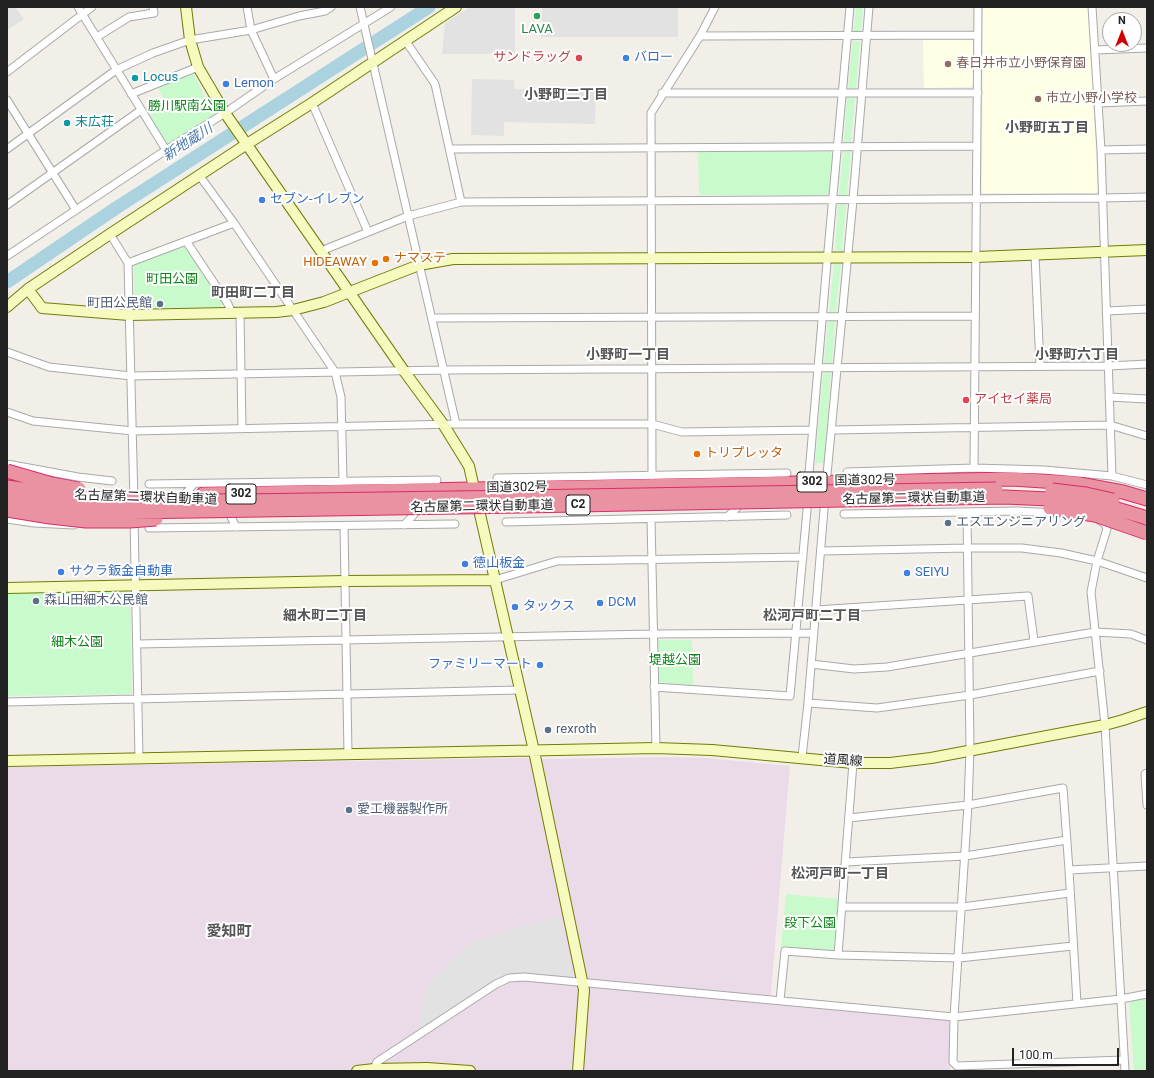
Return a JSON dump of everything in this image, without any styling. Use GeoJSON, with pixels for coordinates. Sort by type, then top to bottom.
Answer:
{"type":"FeatureCollection","features":[{"type":"Feature","properties":{"kind":"highway"},"geometry":{"type":"LineString","coordinates":[[7,471],[52,484],[90,490],[241,506]]}},
{"type":"Feature","properties":{"kind":"highway","name":"国道302号"},"geometry":{"type":"LineString","coordinates":[[7,480],[73,491],[133,494],[220,494],[437,485],[475,489],[548,488],[725,479],[764,483],[1004,479],[1043,480],[1074,483],[1100,487],[1147,499]]}},
{"type":"Feature","properties":{"kind":"highway","name":"名古屋第二環状自動車道"},"geometry":{"type":"LineString","coordinates":[[7,487],[56,494],[117,500],[241,506],[889,500],[1005,497],[1049,499],[1085,503],[1147,518]]}},
{"type":"Feature","properties":{"kind":"highway","name":"名古屋第二環状自動車道"},"geometry":{"type":"LineString","coordinates":[[7,498],[54,506],[130,512],[241,506],[1005,488],[1049,490],[1086,494],[1147,509]]}},
{"type":"Feature","properties":{"kind":"highway"},"geometry":{"type":"LineString","coordinates":[[889,500],[1005,504],[1066,510],[1095,515],[1147,533]]}},
{"type":"Feature","properties":{"kind":"highway"},"geometry":{"type":"LineString","coordinates":[[7,510],[86,521],[130,521],[241,506]]}},
{"type":"Feature","properties":{"kind":"street"},"geometry":{"type":"LineString","coordinates":[[7,72],[80,10],[92,7]]}},
{"type":"Feature","properties":{"kind":"street"},"geometry":{"type":"LineString","coordinates":[[97,37],[129,17],[154,13],[153,7]]}},
{"type":"Feature","properties":{"kind":"street"},"geometry":{"type":"LineString","coordinates":[[186,7],[190,40],[198,67],[225,113],[404,371],[443,424],[466,461],[475,489],[507,637],[534,751],[584,990],[578,1071]]}},
{"type":"Feature","properties":{"kind":"street"},"geometry":{"type":"LineString","coordinates":[[247,7],[251,30],[274,79]]}},
{"type":"Feature","properties":{"kind":"street"},"geometry":{"type":"LineString","coordinates":[[7,149],[116,70],[153,53],[190,40],[251,30],[299,16],[325,11],[331,7]]}},
{"type":"Feature","properties":{"kind":"street"},"geometry":{"type":"LineString","coordinates":[[360,7],[456,424]]}},
{"type":"Feature","properties":{"kind":"street"},"geometry":{"type":"LineString","coordinates":[[7,256],[166,150],[225,113],[274,79],[391,7]]}},
{"type":"Feature","properties":{"kind":"street"},"geometry":{"type":"LineString","coordinates":[[7,307],[28,289],[110,234],[312,103],[372,60],[456,7]]}},
{"type":"Feature","properties":{"kind":"street"},"geometry":{"type":"LineString","coordinates":[[652,476],[652,257],[650,113],[700,36],[715,7]]}},
{"type":"Feature","properties":{"kind":"street"},"geometry":{"type":"LineString","coordinates":[[654,687],[790,696],[850,7]]}},
{"type":"Feature","properties":{"kind":"street"},"geometry":{"type":"LineString","coordinates":[[802,757],[848,257],[869,7]]}},
{"type":"Feature","properties":{"kind":"street"},"geometry":{"type":"LineString","coordinates":[[974,468],[978,7]]}},
{"type":"Feature","properties":{"kind":"street"},"geometry":{"type":"LineString","coordinates":[[1092,7],[1101,150],[1112,476]]}},
{"type":"Feature","properties":{"kind":"street"},"geometry":{"type":"LineString","coordinates":[[80,10],[166,150]]}},
{"type":"Feature","properties":{"kind":"street"},"geometry":{"type":"LineString","coordinates":[[700,36],[977,35]]}},
{"type":"Feature","properties":{"kind":"street"},"geometry":{"type":"LineString","coordinates":[[405,40],[435,84],[461,202]]}},
{"type":"Feature","properties":{"kind":"street"},"geometry":{"type":"LineString","coordinates":[[1095,50],[1147,48]]}},
{"type":"Feature","properties":{"kind":"street"},"geometry":{"type":"LineString","coordinates":[[131,94],[198,67]]}},
{"type":"Feature","properties":{"kind":"street"},"geometry":{"type":"LineString","coordinates":[[662,93],[978,93]]}},
{"type":"Feature","properties":{"kind":"street"},"geometry":{"type":"LineString","coordinates":[[7,100],[76,210]]}},
{"type":"Feature","properties":{"kind":"street"},"geometry":{"type":"LineString","coordinates":[[1098,103],[1147,101]]}},
{"type":"Feature","properties":{"kind":"street"},"geometry":{"type":"LineString","coordinates":[[312,103],[368,232]]}},
{"type":"Feature","properties":{"kind":"street"},"geometry":{"type":"LineString","coordinates":[[7,205],[141,110]]}},
{"type":"Feature","properties":{"kind":"street"},"geometry":{"type":"LineString","coordinates":[[450,149],[977,146]]}},
{"type":"Feature","properties":{"kind":"street"},"geometry":{"type":"LineString","coordinates":[[1101,150],[1147,149]]}},
{"type":"Feature","properties":{"kind":"street"},"geometry":{"type":"LineString","coordinates":[[199,175],[234,223],[335,372],[341,397],[343,481]]}},
{"type":"Feature","properties":{"kind":"street"},"geometry":{"type":"LineString","coordinates":[[321,251],[408,216],[461,202],[1147,197]]}},
{"type":"Feature","properties":{"kind":"street"},"geometry":{"type":"LineString","coordinates":[[128,263],[234,223]]}},
{"type":"Feature","properties":{"kind":"street"},"geometry":{"type":"LineString","coordinates":[[110,234],[128,263],[140,758]]}},
{"type":"Feature","properties":{"kind":"street"},"geometry":{"type":"LineString","coordinates":[[186,241],[228,304],[236,313],[242,374],[242,428]]}},
{"type":"Feature","properties":{"kind":"street"},"geometry":{"type":"LineString","coordinates":[[28,289],[42,308],[129,315],[276,312],[293,310],[324,302],[419,265],[453,259],[652,257],[976,257],[1147,250]]}},
{"type":"Feature","properties":{"kind":"street"},"geometry":{"type":"LineString","coordinates":[[1035,255],[1040,366]]}},
{"type":"Feature","properties":{"kind":"street"},"geometry":{"type":"LineString","coordinates":[[1107,311],[1147,309]]}},
{"type":"Feature","properties":{"kind":"street"},"geometry":{"type":"LineString","coordinates":[[432,318],[975,316]]}},
{"type":"Feature","properties":{"kind":"street"},"geometry":{"type":"LineString","coordinates":[[7,352],[49,367],[131,376],[443,370],[838,366],[1109,366],[1147,364]]}},
{"type":"Feature","properties":{"kind":"street"},"geometry":{"type":"LineString","coordinates":[[1109,398],[1147,399]]}},
{"type":"Feature","properties":{"kind":"street"},"geometry":{"type":"LineString","coordinates":[[7,412],[32,421],[133,431],[443,424],[652,424],[682,432],[812,430]]}},
{"type":"Feature","properties":{"kind":"street"},"geometry":{"type":"LineString","coordinates":[[832,430],[1110,424],[1147,436]]}},
{"type":"Feature","properties":{"kind":"street"},"geometry":{"type":"LineString","coordinates":[[7,464],[51,473],[112,481]]}},
{"type":"Feature","properties":{"kind":"street"},"geometry":{"type":"LineString","coordinates":[[847,472],[974,468],[1044,470],[1112,476],[1147,484]]}},
{"type":"Feature","properties":{"kind":"street"},"geometry":{"type":"LineString","coordinates":[[51,473],[58,489]]}},
{"type":"Feature","properties":{"kind":"street"},"geometry":{"type":"LineString","coordinates":[[497,478],[652,476],[725,479],[787,473]]}},
{"type":"Feature","properties":{"kind":"street"},"geometry":{"type":"LineString","coordinates":[[520,488],[534,478]]}},
{"type":"Feature","properties":{"kind":"street"},"geometry":{"type":"LineString","coordinates":[[149,484],[343,481],[390,486]]}},
{"type":"Feature","properties":{"kind":"street"},"geometry":{"type":"LineString","coordinates":[[904,481],[931,513]]}},
{"type":"Feature","properties":{"kind":"street"},"geometry":{"type":"LineString","coordinates":[[727,517],[764,483]]}},
{"type":"Feature","properties":{"kind":"street"},"geometry":{"type":"LineString","coordinates":[[185,494],[194,484]]}},
{"type":"Feature","properties":{"kind":"street"},"geometry":{"type":"LineString","coordinates":[[404,525],[437,485]]}},
{"type":"Feature","properties":{"kind":"street"},"geometry":{"type":"LineString","coordinates":[[548,488],[578,520]]}},
{"type":"Feature","properties":{"kind":"street"},"geometry":{"type":"LineString","coordinates":[[50,524],[73,491]]}},
{"type":"Feature","properties":{"kind":"street"},"geometry":{"type":"LineString","coordinates":[[220,494],[236,527]]}},
{"type":"Feature","properties":{"kind":"street"},"geometry":{"type":"LineString","coordinates":[[844,514],[1018,511],[1078,516],[1100,521],[1105,524],[1107,529],[1097,561],[1090,592],[1105,725],[1125,1071]]}},
{"type":"Feature","properties":{"kind":"street"},"geometry":{"type":"LineString","coordinates":[[967,512],[970,750],[959,958],[954,1017],[953,1062],[957,1066],[1014,1067],[1124,1060]]}},
{"type":"Feature","properties":{"kind":"street"},"geometry":{"type":"LineString","coordinates":[[506,522],[787,516]]}},
{"type":"Feature","properties":{"kind":"street"},"geometry":{"type":"LineString","coordinates":[[7,519],[50,524],[114,526]]}},
{"type":"Feature","properties":{"kind":"street"},"geometry":{"type":"LineString","coordinates":[[651,519],[656,748]]}},
{"type":"Feature","properties":{"kind":"street"},"geometry":{"type":"LineString","coordinates":[[149,528],[455,524]]}},
{"type":"Feature","properties":{"kind":"street"},"geometry":{"type":"LineString","coordinates":[[344,526],[348,754]]}},
{"type":"Feature","properties":{"kind":"street"},"geometry":{"type":"LineString","coordinates":[[821,551],[1022,548],[1061,553],[1097,561],[1147,578]]}},
{"type":"Feature","properties":{"kind":"street"},"geometry":{"type":"LineString","coordinates":[[7,588],[345,581],[495,580],[557,561],[803,557]]}},
{"type":"Feature","properties":{"kind":"street"},"geometry":{"type":"LineString","coordinates":[[816,610],[1028,596],[1034,641]]}},
{"type":"Feature","properties":{"kind":"street"},"geometry":{"type":"LineString","coordinates":[[811,664],[854,669],[887,667],[1034,641],[1095,632],[1131,634],[1147,640]]}},
{"type":"Feature","properties":{"kind":"street"},"geometry":{"type":"LineString","coordinates":[[137,644],[653,634],[814,633]]}},
{"type":"Feature","properties":{"kind":"street"},"geometry":{"type":"LineString","coordinates":[[808,703],[877,708],[970,695],[1100,671]]}},
{"type":"Feature","properties":{"kind":"street"},"geometry":{"type":"LineString","coordinates":[[7,702],[519,690]]}},
{"type":"Feature","properties":{"kind":"street","name":"道風線"},"geometry":{"type":"LineString","coordinates":[[7,761],[656,748],[712,750],[802,757],[853,763],[890,763],[931,758],[1105,725],[1147,712]]}},
{"type":"Feature","properties":{"kind":"street"},"geometry":{"type":"LineString","coordinates":[[838,955],[853,763]]}},
{"type":"Feature","properties":{"kind":"street"},"geometry":{"type":"LineString","coordinates":[[1147,773],[1145,774],[1147,805]]}},
{"type":"Feature","properties":{"kind":"street"},"geometry":{"type":"LineString","coordinates":[[849,818],[968,806],[1063,788],[1076,1003]]}},
{"type":"Feature","properties":{"kind":"street"},"geometry":{"type":"LineString","coordinates":[[846,862],[965,856],[1067,840]]}},
{"type":"Feature","properties":{"kind":"street"},"geometry":{"type":"LineString","coordinates":[[1069,870],[1147,866]]}},
{"type":"Feature","properties":{"kind":"street"},"geometry":{"type":"LineString","coordinates":[[842,907],[962,907],[1070,893]]}},
{"type":"Feature","properties":{"kind":"street"},"geometry":{"type":"LineString","coordinates":[[780,1000],[785,951],[838,955],[959,958],[1073,946]]}},
{"type":"Feature","properties":{"kind":"street"},"geometry":{"type":"LineString","coordinates":[[374,1068],[378,1062],[496,984],[509,978],[524,977],[582,982],[954,1017],[1121,999],[1147,994]]}},
{"type":"Feature","properties":{"kind":"street"},"geometry":{"type":"LineString","coordinates":[[357,1071],[374,1068],[427,1068],[470,1071]]}},
{"type":"Feature","properties":{"kind":"shaded area"},"geometry":{"type":"Polygon","coordinates":[[[7,7],[15,7],[24,19],[8,30],[7,7]]]}},
{"type":"Feature","properties":{"kind":"shaded area"},"geometry":{"type":"Polygon","coordinates":[[[470,7],[515,7],[515,54],[442,54],[445,23],[470,7]]]}},
{"type":"Feature","properties":{"kind":"shaded area"},"geometry":{"type":"Polygon","coordinates":[[[542,7],[678,7],[678,37],[541,37],[542,7]]]}},
{"type":"Feature","properties":{"kind":"shaded area","name":"市立小野小学校"},"geometry":{"type":"Polygon","coordinates":[[[983,7],[1088,7],[1098,191],[1095,193],[983,193],[983,7]]]}},
{"type":"Feature","properties":{"kind":"shaded area","name":"春日井市立小野保育園"},"geometry":{"type":"Polygon","coordinates":[[[923,40],[971,40],[973,42],[973,85],[971,87],[924,88],[923,40]]]}},
{"type":"Feature","properties":{"kind":"shaded area"},"geometry":{"type":"Polygon","coordinates":[[[472,79],[514,80],[514,89],[596,90],[595,124],[504,122],[504,136],[471,135],[472,79]]]}},
{"type":"Feature","properties":{"kind":"shaded area"},"geometry":{"type":"Polygon","coordinates":[[[665,757],[706,758],[790,766],[770,1004],[949,1020],[951,1023],[950,1071],[7,1071],[7,767],[665,757]]]}},
{"type":"Feature","properties":{"kind":"shaded area"},"geometry":{"type":"Polygon","coordinates":[[[559,916],[572,975],[570,978],[528,974],[493,982],[418,1032],[424,992],[434,978],[472,941],[559,916]]]}},
{"type":"Feature","properties":{"kind":"green space"},"geometry":{"type":"Polygon","coordinates":[[[856,7],[863,7],[861,31],[854,31],[856,7]]]}},
{"type":"Feature","properties":{"kind":"green space"},"geometry":{"type":"Polygon","coordinates":[[[853,41],[860,41],[856,88],[848,89],[853,41]]]}},
{"type":"Feature","properties":{"kind":"green space","name":"勝川駅南公園"},"geometry":{"type":"Polygon","coordinates":[[[193,73],[215,116],[167,144],[149,116],[167,105],[158,88],[193,73]]]}},
{"type":"Feature","properties":{"kind":"green space"},"geometry":{"type":"Polygon","coordinates":[[[847,98],[855,98],[851,142],[844,142],[847,98]]]}},
{"type":"Feature","properties":{"kind":"green space"},"geometry":{"type":"Polygon","coordinates":[[[700,152],[830,152],[832,154],[829,192],[826,195],[701,195],[699,193],[698,154],[700,152]]]}},
{"type":"Feature","properties":{"kind":"green space"},"geometry":{"type":"Polygon","coordinates":[[[843,152],[851,152],[847,195],[839,195],[843,152]]]}},
{"type":"Feature","properties":{"kind":"green space"},"geometry":{"type":"Polygon","coordinates":[[[846,204],[842,251],[835,250],[838,205],[846,204]]]}},
{"type":"Feature","properties":{"kind":"green space","name":"町田公園"},"geometry":{"type":"Polygon","coordinates":[[[182,246],[185,247],[223,303],[221,307],[138,309],[135,307],[134,266],[182,246]]]}},
{"type":"Feature","properties":{"kind":"green space"},"geometry":{"type":"Polygon","coordinates":[[[834,264],[841,264],[836,312],[829,312],[834,264]]]}},
{"type":"Feature","properties":{"kind":"green space"},"geometry":{"type":"Polygon","coordinates":[[[835,321],[832,363],[824,363],[828,322],[835,321]]]}},
{"type":"Feature","properties":{"kind":"green space"},"geometry":{"type":"Polygon","coordinates":[[[831,372],[824,463],[815,463],[823,373],[831,372]]]}},
{"type":"Feature","properties":{"kind":"green space","name":"細木公園"},"geometry":{"type":"Polygon","coordinates":[[[128,591],[130,594],[132,692],[130,694],[7,696],[7,593],[128,591]]]}},
{"type":"Feature","properties":{"kind":"green space","name":"堤越公園"},"geometry":{"type":"Polygon","coordinates":[[[658,640],[692,640],[693,685],[658,682],[658,640]]]}},
{"type":"Feature","properties":{"kind":"green space","name":"段下公園"},"geometry":{"type":"Polygon","coordinates":[[[786,894],[838,899],[834,950],[832,952],[781,948],[786,894]]]}},
{"type":"Feature","properties":{"kind":"green space"},"geometry":{"type":"Polygon","coordinates":[[[1147,998],[1147,1071],[1134,1071],[1129,1004],[1133,1001],[1147,998]]]}},
{"type":"Feature","properties":{"kind":"waterway","name":"新地蔵川"},"geometry":{"type":"LineString","coordinates":[[7,282],[116,208],[429,7]]}},
{"type":"Feature","properties":{"kind":"place","name":"LAVA"},"geometry":{"type":"Point","coordinates":[537,16]}},
{"type":"Feature","properties":{"kind":"place","name":"サンドラッグ"},"geometry":{"type":"Point","coordinates":[579,58]}},
{"type":"Feature","properties":{"kind":"place","name":"バロー"},"geometry":{"type":"Point","coordinates":[626,58]}},
{"type":"Feature","properties":{"kind":"place","name":"春日井市立小野保育園"},"geometry":{"type":"Point","coordinates":[948,64]}},
{"type":"Feature","properties":{"kind":"place","name":"Locus"},"geometry":{"type":"Point","coordinates":[135,78]}},
{"type":"Feature","properties":{"kind":"place","name":"Lemon"},"geometry":{"type":"Point","coordinates":[226,84]}},
{"type":"Feature","properties":{"kind":"place","name":"市立小野小学校"},"geometry":{"type":"Point","coordinates":[1038,99]}},
{"type":"Feature","properties":{"kind":"place","name":"末広荘"},"geometry":{"type":"Point","coordinates":[67,123]}},
{"type":"Feature","properties":{"kind":"place","name":"セブン-イレブン"},"geometry":{"type":"Point","coordinates":[262,200]}},
{"type":"Feature","properties":{"kind":"place","name":"ナマステ"},"geometry":{"type":"Point","coordinates":[386,259]}},
{"type":"Feature","properties":{"kind":"place","name":"HIDEAWAY"},"geometry":{"type":"Point","coordinates":[375,263]}},
{"type":"Feature","properties":{"kind":"place","name":"町田公民館"},"geometry":{"type":"Point","coordinates":[160,304]}},
{"type":"Feature","properties":{"kind":"place","name":"アイセイ薬局"},"geometry":{"type":"Point","coordinates":[966,400]}},
{"type":"Feature","properties":{"kind":"place","name":"トリプレッタ"},"geometry":{"type":"Point","coordinates":[697,454]}},
{"type":"Feature","properties":{"kind":"place","name":"エスエンジニアリング"},"geometry":{"type":"Point","coordinates":[948,523]}},
{"type":"Feature","properties":{"kind":"place","name":"徳山板金"},"geometry":{"type":"Point","coordinates":[465,564]}},
{"type":"Feature","properties":{"kind":"place","name":"サクラ鈑金自動車"},"geometry":{"type":"Point","coordinates":[61,572]}},
{"type":"Feature","properties":{"kind":"place","name":"SEIYU"},"geometry":{"type":"Point","coordinates":[907,573]}},
{"type":"Feature","properties":{"kind":"place","name":"森山田細木公民館"},"geometry":{"type":"Point","coordinates":[36,601]}},
{"type":"Feature","properties":{"kind":"place","name":"DCM"},"geometry":{"type":"Point","coordinates":[600,603]}},
{"type":"Feature","properties":{"kind":"place","name":"タックス"},"geometry":{"type":"Point","coordinates":[515,607]}},
{"type":"Feature","properties":{"kind":"place","name":"ファミリーマート"},"geometry":{"type":"Point","coordinates":[540,665]}},
{"type":"Feature","properties":{"kind":"place","name":"rexroth"},"geometry":{"type":"Point","coordinates":[548,730]}},
{"type":"Feature","properties":{"kind":"place","name":"愛工機器製作所"},"geometry":{"type":"Point","coordinates":[349,810]}},
{"type":"Feature","properties":{"kind":"district","name":"小野町二丁目"},"geometry":{"type":"Point","coordinates":[566,95]}},
{"type":"Feature","properties":{"kind":"district","name":"小野町五丁目"},"geometry":{"type":"Point","coordinates":[1047,128]}},
{"type":"Feature","properties":{"kind":"district","name":"町田町二丁目"},"geometry":{"type":"Point","coordinates":[253,293]}},
{"type":"Feature","properties":{"kind":"district","name":"小野町一丁目"},"geometry":{"type":"Point","coordinates":[628,355]}},
{"type":"Feature","properties":{"kind":"district","name":"小野町六丁目"},"geometry":{"type":"Point","coordinates":[1077,355]}},
{"type":"Feature","properties":{"kind":"district","name":"細木町二丁目"},"geometry":{"type":"Point","coordinates":[325,616]}},
{"type":"Feature","properties":{"kind":"district","name":"松河戸町二丁目"},"geometry":{"type":"Point","coordinates":[812,616]}},
{"type":"Feature","properties":{"kind":"district","name":"松河戸町一丁目"},"geometry":{"type":"Point","coordinates":[840,874]}},
{"type":"Feature","properties":{"kind":"district","name":"愛知町"},"geometry":{"type":"Point","coordinates":[229,932]}}]}
